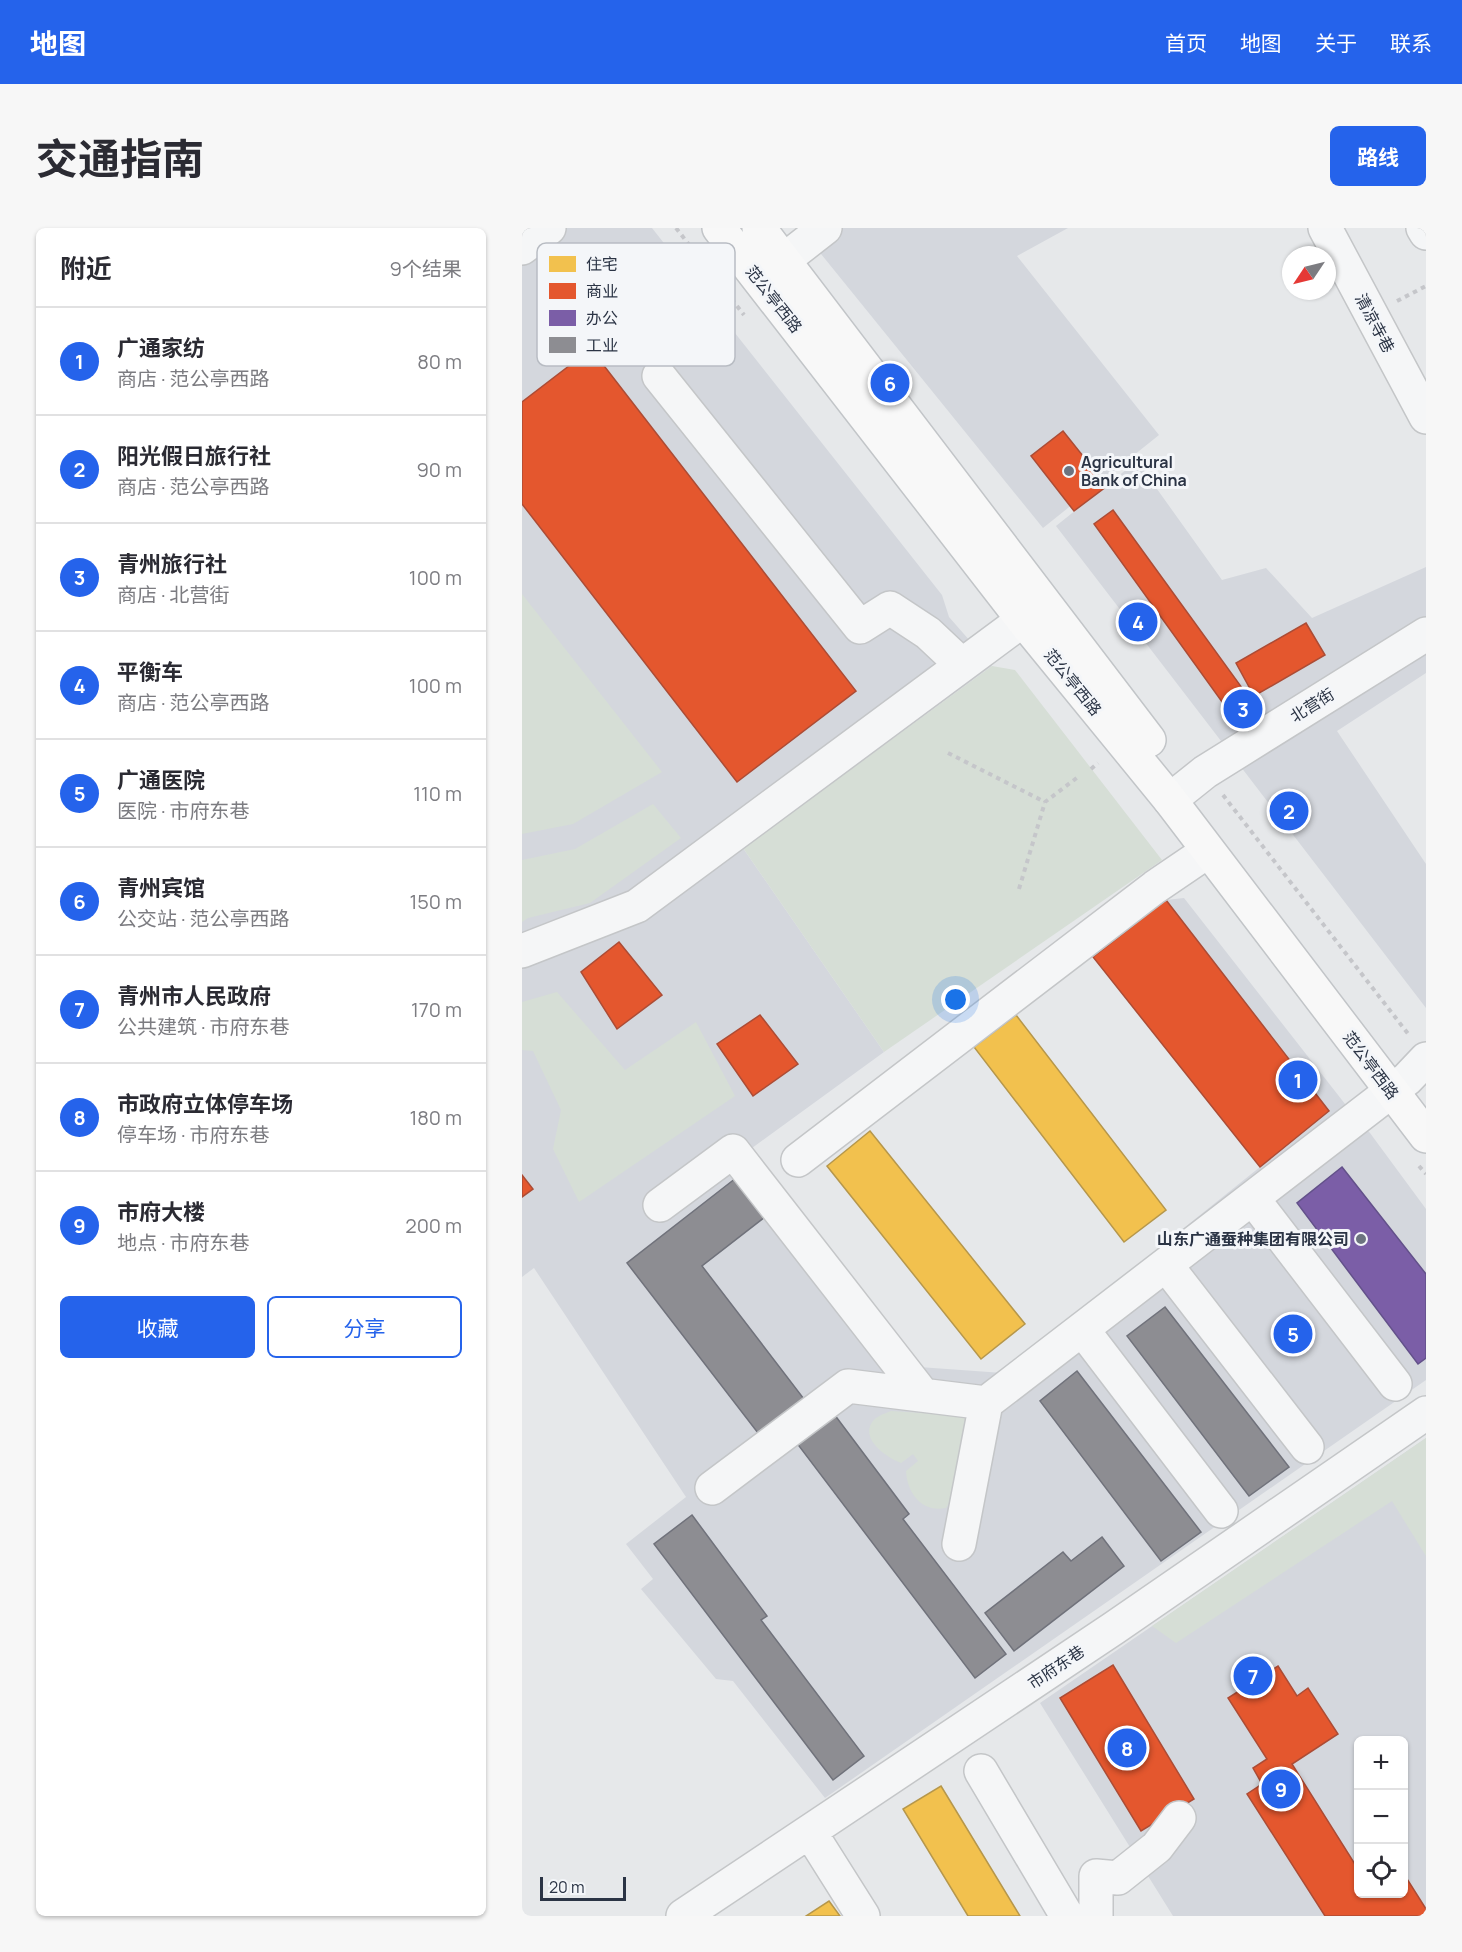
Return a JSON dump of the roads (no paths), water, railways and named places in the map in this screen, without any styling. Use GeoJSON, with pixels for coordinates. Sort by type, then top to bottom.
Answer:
{"type":"FeatureCollection","features":[{"type":"Feature","properties":{"kind":"main road","name":"范公亭西路"},"geometry":{"type":"LineString","coordinates":[[719,228],[731,243]]}},
{"type":"Feature","properties":{"kind":"main road","name":"范公亭西路"},"geometry":{"type":"LineString","coordinates":[[759,228],[1178,794],[1208,851],[1413,1083]]}},
{"type":"Feature","properties":{"kind":"main road","name":"范公亭西路"},"geometry":{"type":"LineString","coordinates":[[735,249],[1023,620],[1178,794],[1413,1083],[1426,1136]]}},
{"type":"Feature","properties":{"kind":"street"},"geometry":{"type":"LineString","coordinates":[[522,248],[549,228]]}},
{"type":"Feature","properties":{"kind":"street"},"geometry":{"type":"LineString","coordinates":[[784,260],[825,228]]}},
{"type":"Feature","properties":{"kind":"street","name":"清凉寺巷"},"geometry":{"type":"LineString","coordinates":[[1325,228],[1426,417]]}},
{"type":"Feature","properties":{"kind":"street"},"geometry":{"type":"LineString","coordinates":[[1424,228],[1426,233]]}},
{"type":"Feature","properties":{"kind":"street"},"geometry":{"type":"LineString","coordinates":[[659,376],[860,627],[890,608],[928,633],[962,665]]}},
{"type":"Feature","properties":{"kind":"street"},"geometry":{"type":"LineString","coordinates":[[522,951],[637,906],[1023,620]]}},
{"type":"Feature","properties":{"kind":"street","name":"北营街"},"geometry":{"type":"LineString","coordinates":[[1178,794],[1205,772],[1426,634]]}},
{"type":"Feature","properties":{"kind":"street"},"geometry":{"type":"LineString","coordinates":[[798,1160],[1155,887],[1208,851]]}},
{"type":"Feature","properties":{"kind":"street"},"geometry":{"type":"LineString","coordinates":[[958,1544],[986,1403],[1253,1199],[1413,1083]]}},
{"type":"Feature","properties":{"kind":"street"},"geometry":{"type":"LineString","coordinates":[[660,1205],[733,1151],[923,1395]]}},
{"type":"Feature","properties":{"kind":"street"},"geometry":{"type":"LineString","coordinates":[[1253,1199],[1395,1384]]}},
{"type":"Feature","properties":{"kind":"street"},"geometry":{"type":"LineString","coordinates":[[1166,1265],[1307,1447]]}},
{"type":"Feature","properties":{"kind":"street"},"geometry":{"type":"LineString","coordinates":[[1082,1329],[1221,1511]]}},
{"type":"Feature","properties":{"kind":"street"},"geometry":{"type":"LineString","coordinates":[[712,1488],[848,1386],[986,1403]]}},
{"type":"Feature","properties":{"kind":"street","name":"市府东巷"},"geometry":{"type":"LineString","coordinates":[[683,1916],[1114,1628],[1426,1413]]}},
{"type":"Feature","properties":{"kind":"street"},"geometry":{"type":"LineString","coordinates":[[981,1771],[1067,1916]]}},
{"type":"Feature","properties":{"kind":"street"},"geometry":{"type":"LineString","coordinates":[[1096,1916],[1096,1876],[1118,1878],[1157,1847],[1179,1818]]}},
{"type":"Feature","properties":{"kind":"street"},"geometry":{"type":"LineString","coordinates":[[810,1832],[863,1916]]}},
{"type":"Feature","properties":{"kind":"place","name":"青州宾馆"},"geometry":{"type":"Point","coordinates":[890,383]}},
{"type":"Feature","properties":{"kind":"place","name":"Agricultural Bank of China"},"geometry":{"type":"Point","coordinates":[1069,471]}},
{"type":"Feature","properties":{"kind":"place","name":"平衡车"},"geometry":{"type":"Point","coordinates":[1138,622]}},
{"type":"Feature","properties":{"kind":"place","name":"青州旅行社"},"geometry":{"type":"Point","coordinates":[1243,709]}},
{"type":"Feature","properties":{"kind":"place","name":"阳光假日旅行社"},"geometry":{"type":"Point","coordinates":[1289,811]}},
{"type":"Feature","properties":{"kind":"place","name":"广通家纺"},"geometry":{"type":"Point","coordinates":[1298,1080]}},
{"type":"Feature","properties":{"kind":"place","name":"山东广通蚕种集团有限公司"},"geometry":{"type":"Point","coordinates":[1361,1239]}},
{"type":"Feature","properties":{"kind":"place","name":"广通医院"},"geometry":{"type":"Point","coordinates":[1293,1334]}},
{"type":"Feature","properties":{"kind":"place","name":"青州市人民政府"},"geometry":{"type":"Point","coordinates":[1253,1676]}},
{"type":"Feature","properties":{"kind":"place","name":"市政府立体停车场"},"geometry":{"type":"Point","coordinates":[1127,1748]}},
{"type":"Feature","properties":{"kind":"place","name":"市府大楼"},"geometry":{"type":"Point","coordinates":[1281,1789]}}]}
